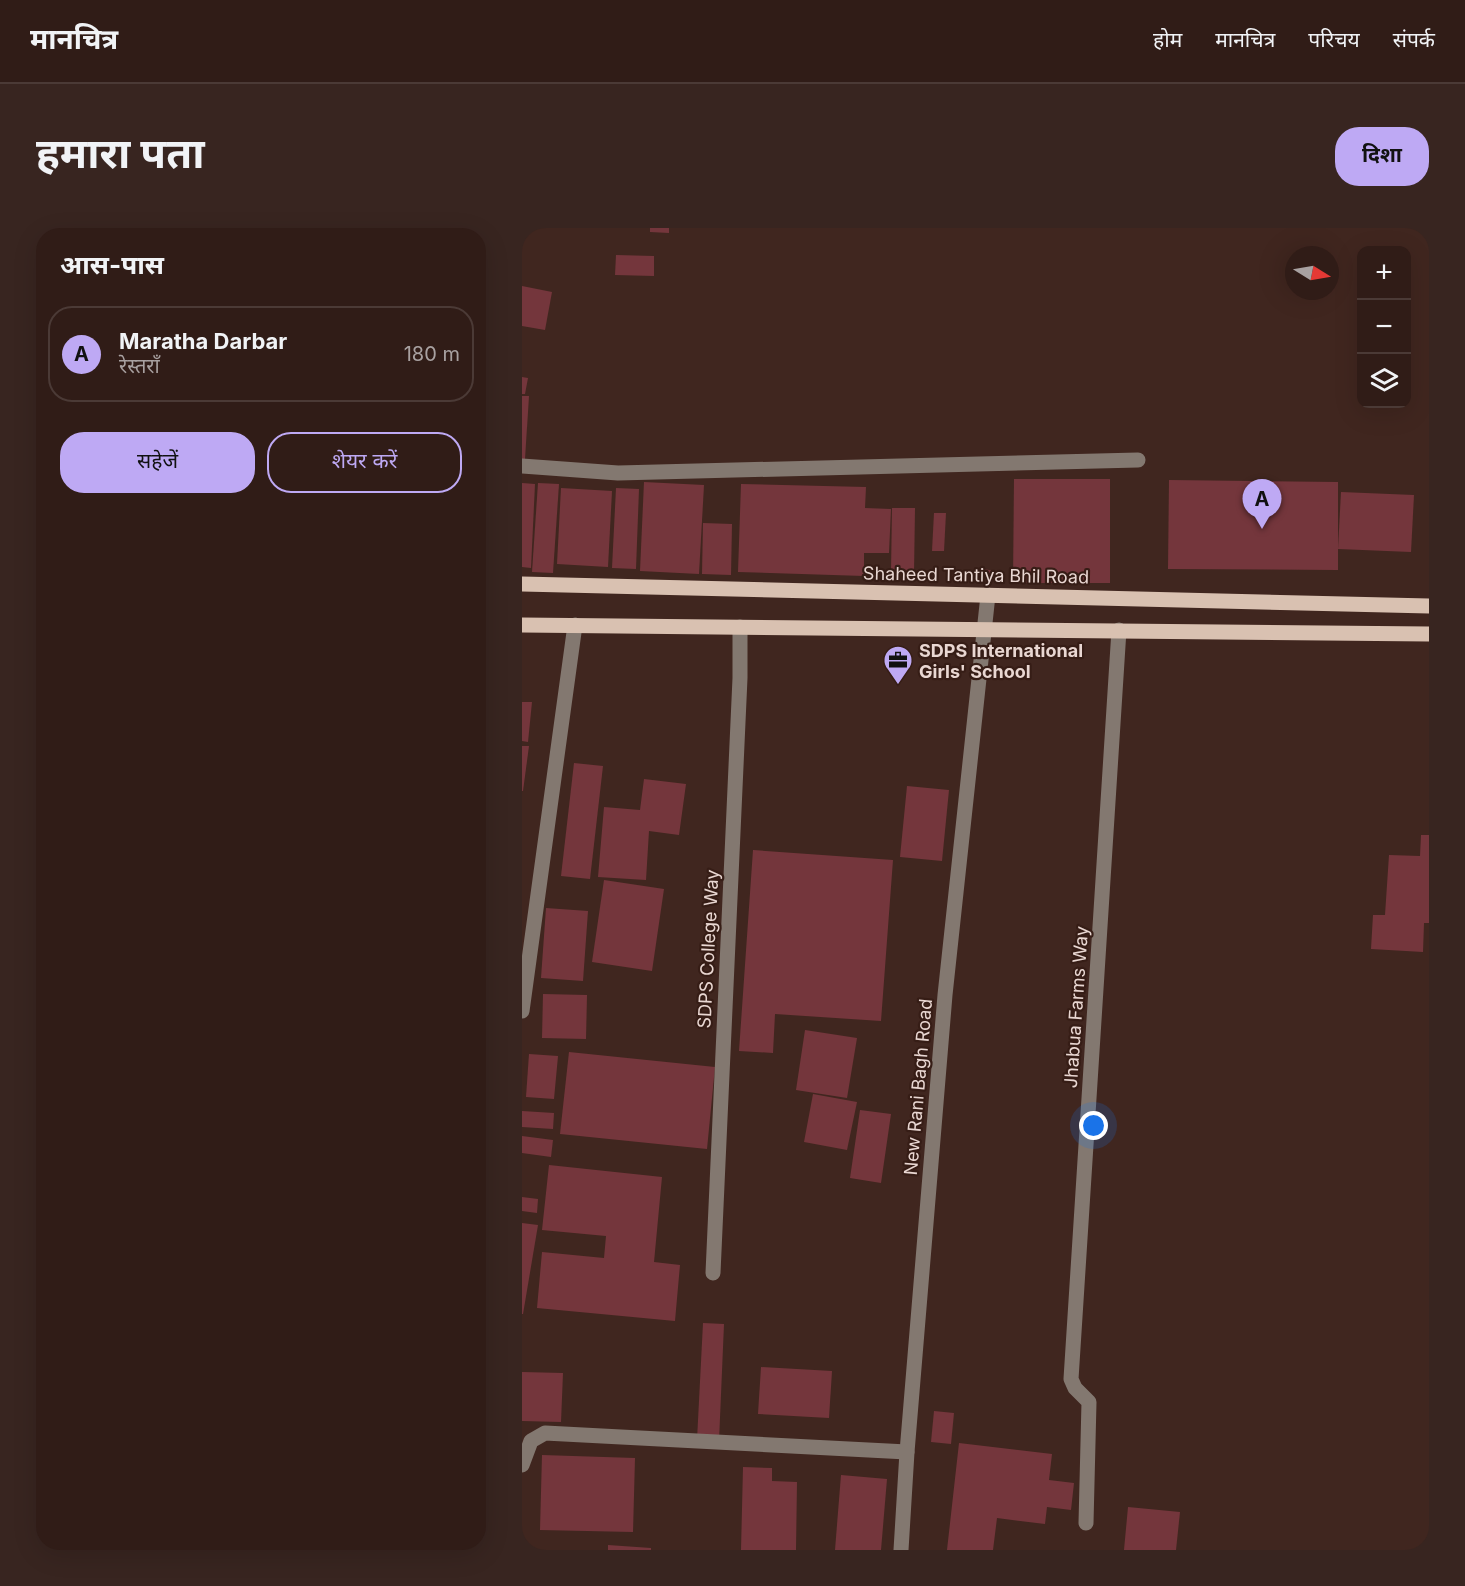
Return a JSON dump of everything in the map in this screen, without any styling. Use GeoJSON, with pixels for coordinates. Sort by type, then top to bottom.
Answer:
{"type":"FeatureCollection","features":[{"type":"Feature","properties":{"kind":"main road","name":"Shaheed Tantiya Bhil Road"},"geometry":{"type":"LineString","coordinates":[[522,584],[1429,606]]}},
{"type":"Feature","properties":{"kind":"main road"},"geometry":{"type":"LineString","coordinates":[[522,625],[1429,634]]}},
{"type":"Feature","properties":{"kind":"street"},"geometry":{"type":"LineString","coordinates":[[522,466],[618,473],[1138,460]]}},
{"type":"Feature","properties":{"kind":"street","name":"New Rani Bagh Road"},"geometry":{"type":"LineString","coordinates":[[901,1550],[945,995],[988,595]]}},
{"type":"Feature","properties":{"kind":"street"},"geometry":{"type":"LineString","coordinates":[[522,1011],[575,626]]}},
{"type":"Feature","properties":{"kind":"street","name":"SDPS College Way"},"geometry":{"type":"LineString","coordinates":[[713,1274],[740,678],[740,627]]}},
{"type":"Feature","properties":{"kind":"street","name":"Jhabua Farms Way"},"geometry":{"type":"LineString","coordinates":[[1086,1523],[1089,1402],[1071,1379],[1119,630]]}},
{"type":"Feature","properties":{"kind":"street"},"geometry":{"type":"LineString","coordinates":[[522,1465],[531,1441],[545,1433],[907,1452]]}},
{"type":"Feature","properties":{"kind":"building"},"geometry":{"type":"Polygon","coordinates":[[[650,228],[669,228],[669,233],[650,232],[650,228]]]}},
{"type":"Feature","properties":{"kind":"building"},"geometry":{"type":"Polygon","coordinates":[[[616,255],[654,256],[654,276],[615,275],[616,255]]]}},
{"type":"Feature","properties":{"kind":"building"},"geometry":{"type":"Polygon","coordinates":[[[522,286],[552,292],[545,330],[522,326],[522,286]]]}},
{"type":"Feature","properties":{"kind":"building"},"geometry":{"type":"Polygon","coordinates":[[[522,377],[528,378],[525,394],[522,394],[522,377]]]}},
{"type":"Feature","properties":{"kind":"building"},"geometry":{"type":"Polygon","coordinates":[[[522,396],[529,396],[525,459],[522,459],[522,396]]]}},
{"type":"Feature","properties":{"kind":"building"},"geometry":{"type":"Polygon","coordinates":[[[1014,479],[1110,479],[1110,583],[1013,583],[1014,479]]]}},
{"type":"Feature","properties":{"kind":"building"},"geometry":{"type":"Polygon","coordinates":[[[1169,480],[1338,482],[1338,570],[1168,569],[1169,480]]]}},
{"type":"Feature","properties":{"kind":"building"},"geometry":{"type":"Polygon","coordinates":[[[644,482],[704,485],[699,574],[640,571],[644,482]]]}},
{"type":"Feature","properties":{"kind":"building"},"geometry":{"type":"Polygon","coordinates":[[[522,483],[535,484],[531,568],[522,567],[522,483]]]}},
{"type":"Feature","properties":{"kind":"building"},"geometry":{"type":"Polygon","coordinates":[[[538,483],[559,484],[553,573],[532,572],[538,483]]]}},
{"type":"Feature","properties":{"kind":"building"},"geometry":{"type":"Polygon","coordinates":[[[741,484],[866,487],[865,508],[891,509],[889,553],[864,553],[864,576],[738,572],[741,484]]]}},
{"type":"Feature","properties":{"kind":"building"},"geometry":{"type":"Polygon","coordinates":[[[561,488],[612,491],[608,567],[557,564],[561,488]]]}},
{"type":"Feature","properties":{"kind":"building"},"geometry":{"type":"Polygon","coordinates":[[[616,488],[639,489],[636,569],[612,568],[616,488]]]}},
{"type":"Feature","properties":{"kind":"building"},"geometry":{"type":"Polygon","coordinates":[[[1341,492],[1414,495],[1411,552],[1338,549],[1341,492]]]}},
{"type":"Feature","properties":{"kind":"building"},"geometry":{"type":"Polygon","coordinates":[[[892,508],[915,508],[914,572],[891,572],[892,508]]]}},
{"type":"Feature","properties":{"kind":"building"},"geometry":{"type":"Polygon","coordinates":[[[934,513],[946,513],[944,551],[932,551],[934,513]]]}},
{"type":"Feature","properties":{"kind":"building"},"geometry":{"type":"Polygon","coordinates":[[[703,523],[732,524],[731,575],[702,574],[703,523]]]}},
{"type":"Feature","properties":{"kind":"building"},"geometry":{"type":"Polygon","coordinates":[[[983,569],[995,571],[993,581],[982,579],[983,569]]]}},
{"type":"Feature","properties":{"kind":"building"},"geometry":{"type":"Polygon","coordinates":[[[522,702],[532,702],[528,742],[522,741],[522,702]]]}},
{"type":"Feature","properties":{"kind":"building"},"geometry":{"type":"Polygon","coordinates":[[[522,746],[529,746],[523,791],[522,791],[522,746]]]}},
{"type":"Feature","properties":{"kind":"building"},"geometry":{"type":"Polygon","coordinates":[[[574,763],[603,766],[590,879],[561,876],[574,763]]]}},
{"type":"Feature","properties":{"kind":"building"},"geometry":{"type":"Polygon","coordinates":[[[644,779],[686,784],[679,835],[649,831],[646,880],[598,877],[604,807],[640,810],[644,779]]]}},
{"type":"Feature","properties":{"kind":"building"},"geometry":{"type":"Polygon","coordinates":[[[907,786],[949,790],[942,861],[900,857],[907,786]]]}},
{"type":"Feature","properties":{"kind":"building"},"geometry":{"type":"Polygon","coordinates":[[[1421,835],[1429,835],[1429,923],[1424,923],[1423,952],[1371,949],[1373,915],[1385,915],[1389,855],[1420,856],[1421,835]]]}},
{"type":"Feature","properties":{"kind":"building"},"geometry":{"type":"Polygon","coordinates":[[[753,850],[893,860],[881,1021],[775,1014],[773,1053],[739,1051],[753,850]]]}},
{"type":"Feature","properties":{"kind":"building"},"geometry":{"type":"Polygon","coordinates":[[[604,880],[664,889],[652,971],[592,962],[604,880]]]}},
{"type":"Feature","properties":{"kind":"building"},"geometry":{"type":"Polygon","coordinates":[[[546,908],[588,911],[583,981],[541,978],[546,908]]]}},
{"type":"Feature","properties":{"kind":"building"},"geometry":{"type":"Polygon","coordinates":[[[543,994],[587,995],[586,1039],[542,1038],[543,994]]]}},
{"type":"Feature","properties":{"kind":"building"},"geometry":{"type":"Polygon","coordinates":[[[805,1030],[857,1038],[847,1098],[796,1090],[805,1030]]]}},
{"type":"Feature","properties":{"kind":"building"},"geometry":{"type":"Polygon","coordinates":[[[569,1052],[715,1067],[707,1149],[560,1134],[569,1052]]]}},
{"type":"Feature","properties":{"kind":"building"},"geometry":{"type":"Polygon","coordinates":[[[529,1054],[558,1056],[554,1099],[526,1097],[529,1054]]]}},
{"type":"Feature","properties":{"kind":"building"},"geometry":{"type":"Polygon","coordinates":[[[813,1094],[857,1102],[847,1150],[804,1142],[813,1094]]]}},
{"type":"Feature","properties":{"kind":"building"},"geometry":{"type":"Polygon","coordinates":[[[860,1110],[891,1114],[881,1183],[850,1178],[860,1110]]]}},
{"type":"Feature","properties":{"kind":"building"},"geometry":{"type":"Polygon","coordinates":[[[522,1111],[554,1113],[553,1129],[522,1127],[522,1111]]]}},
{"type":"Feature","properties":{"kind":"building"},"geometry":{"type":"Polygon","coordinates":[[[522,1136],[553,1140],[551,1157],[522,1153],[522,1136]]]}},
{"type":"Feature","properties":{"kind":"building"},"geometry":{"type":"Polygon","coordinates":[[[549,1165],[662,1177],[654,1262],[680,1265],[675,1321],[537,1308],[542,1252],[604,1258],[606,1236],[542,1230],[549,1165]]]}},
{"type":"Feature","properties":{"kind":"building"},"geometry":{"type":"Polygon","coordinates":[[[522,1197],[538,1199],[537,1213],[522,1211],[522,1197]]]}},
{"type":"Feature","properties":{"kind":"building"},"geometry":{"type":"Polygon","coordinates":[[[522,1223],[538,1225],[523,1314],[522,1314],[522,1223]]]}},
{"type":"Feature","properties":{"kind":"building"},"geometry":{"type":"Polygon","coordinates":[[[703,1323],[724,1324],[719,1441],[697,1440],[703,1323]]]}},
{"type":"Feature","properties":{"kind":"building"},"geometry":{"type":"Polygon","coordinates":[[[761,1367],[832,1371],[829,1418],[758,1414],[761,1367]]]}},
{"type":"Feature","properties":{"kind":"building"},"geometry":{"type":"Polygon","coordinates":[[[522,1372],[563,1373],[561,1422],[522,1421],[522,1372]]]}},
{"type":"Feature","properties":{"kind":"building"},"geometry":{"type":"Polygon","coordinates":[[[934,1411],[954,1413],[951,1444],[931,1442],[934,1411]]]}},
{"type":"Feature","properties":{"kind":"building"},"geometry":{"type":"Polygon","coordinates":[[[959,1443],[1052,1454],[1049,1480],[1074,1483],[1071,1510],[1047,1507],[1045,1524],[997,1518],[993,1550],[947,1550],[959,1443]]]}},
{"type":"Feature","properties":{"kind":"building"},"geometry":{"type":"Polygon","coordinates":[[[542,1455],[635,1458],[633,1532],[540,1530],[542,1455]]]}},
{"type":"Feature","properties":{"kind":"building"},"geometry":{"type":"Polygon","coordinates":[[[743,1467],[772,1468],[772,1481],[797,1482],[796,1550],[741,1550],[743,1467]]]}},
{"type":"Feature","properties":{"kind":"building"},"geometry":{"type":"Polygon","coordinates":[[[841,1475],[887,1479],[881,1550],[835,1550],[841,1475]]]}},
{"type":"Feature","properties":{"kind":"building"},"geometry":{"type":"Polygon","coordinates":[[[1128,1507],[1180,1512],[1176,1550],[1124,1550],[1128,1507]]]}},
{"type":"Feature","properties":{"kind":"building"},"geometry":{"type":"Polygon","coordinates":[[[608,1545],[651,1548],[651,1550],[608,1550],[608,1545]]]}},
{"type":"Feature","properties":{"kind":"place","name":"Maratha Darbar"},"geometry":{"type":"Point","coordinates":[1262,529]}},
{"type":"Feature","properties":{"kind":"place","name":"SDPS International Girls' School"},"geometry":{"type":"Point","coordinates":[898,686]}}]}
